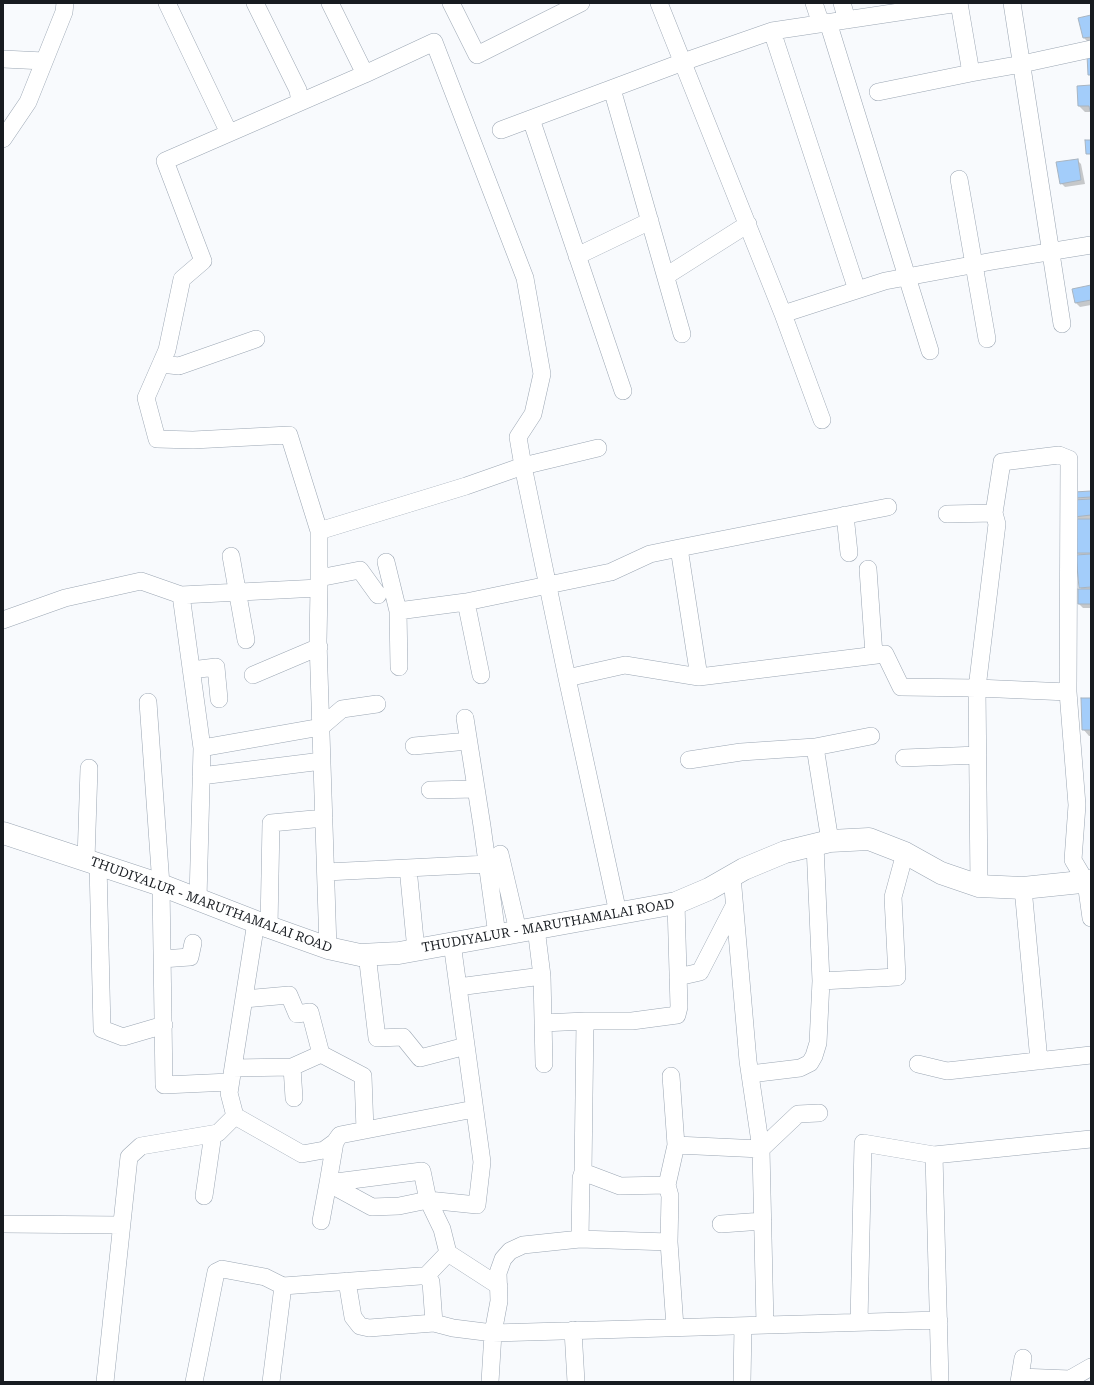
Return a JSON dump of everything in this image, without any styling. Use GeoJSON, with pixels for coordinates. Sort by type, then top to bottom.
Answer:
{"type":"FeatureCollection","features":[{"type":"Feature","properties":{"kind":"main road","name":"THUDIYALUR - MARUTHAMALAI ROAD"},"geometry":{"type":"LineString","coordinates":[[3,833],[161,885],[263,925],[328,948],[360,954],[399,953],[618,913],[676,904],[744,869],[784,852],[823,843],[869,839],[905,853],[941,873],[979,886],[1023,888],[1088,882]]}},
{"type":"Feature","properties":{"kind":"street"},"geometry":{"type":"LineString","coordinates":[[3,139],[28,102],[64,12],[65,3]]}},
{"type":"Feature","properties":{"kind":"street"},"geometry":{"type":"LineString","coordinates":[[167,3],[229,133]]}},
{"type":"Feature","properties":{"kind":"street"},"geometry":{"type":"LineString","coordinates":[[254,3],[298,90],[300,102]]}},
{"type":"Feature","properties":{"kind":"street"},"geometry":{"type":"LineString","coordinates":[[331,3],[365,74]]}},
{"type":"Feature","properties":{"kind":"street"},"geometry":{"type":"LineString","coordinates":[[451,3],[477,55],[581,3]]}},
{"type":"Feature","properties":{"kind":"street"},"geometry":{"type":"LineString","coordinates":[[659,3],[784,314],[822,420]]}},
{"type":"Feature","properties":{"kind":"street"},"geometry":{"type":"LineString","coordinates":[[814,3],[825,23],[908,277],[930,351]]}},
{"type":"Feature","properties":{"kind":"street"},"geometry":{"type":"LineString","coordinates":[[842,3],[847,20]]}},
{"type":"Feature","properties":{"kind":"street"},"geometry":{"type":"LineString","coordinates":[[501,130],[683,62],[772,31],[847,20],[901,7],[959,3],[971,73]]}},
{"type":"Feature","properties":{"kind":"street"},"geometry":{"type":"LineString","coordinates":[[1012,3],[1062,324]]}},
{"type":"Feature","properties":{"kind":"street"},"geometry":{"type":"LineString","coordinates":[[772,31],[857,290]]}},
{"type":"Feature","properties":{"kind":"street"},"geometry":{"type":"LineString","coordinates":[[328,948],[319,647],[319,531],[289,435],[193,440],[157,439],[146,398],[167,350],[182,279],[203,261],[165,161],[365,74],[434,42],[525,278],[542,374],[533,414],[518,437],[567,678],[618,913]]}},
{"type":"Feature","properties":{"kind":"street"},"geometry":{"type":"LineString","coordinates":[[878,92],[1091,49]]}},
{"type":"Feature","properties":{"kind":"street"},"geometry":{"type":"LineString","coordinates":[[3,59],[44,61]]}},
{"type":"Feature","properties":{"kind":"street"},"geometry":{"type":"LineString","coordinates":[[612,89],[682,334]]}},
{"type":"Feature","properties":{"kind":"street"},"geometry":{"type":"LineString","coordinates":[[531,119],[622,391]]}},
{"type":"Feature","properties":{"kind":"street"},"geometry":{"type":"LineString","coordinates":[[959,179],[988,340]]}},
{"type":"Feature","properties":{"kind":"street"},"geometry":{"type":"LineString","coordinates":[[577,256],[650,221]]}},
{"type":"Feature","properties":{"kind":"street"},"geometry":{"type":"LineString","coordinates":[[666,276],[748,224]]}},
{"type":"Feature","properties":{"kind":"street"},"geometry":{"type":"LineString","coordinates":[[784,314],[886,281],[974,264],[1091,246]]}},
{"type":"Feature","properties":{"kind":"street"},"geometry":{"type":"LineString","coordinates":[[161,364],[179,366],[256,339]]}},
{"type":"Feature","properties":{"kind":"street"},"geometry":{"type":"LineString","coordinates":[[319,531],[466,486],[523,466],[598,448]]}},
{"type":"Feature","properties":{"kind":"street"},"geometry":{"type":"LineString","coordinates":[[979,886],[977,688],[997,524],[994,513],[1002,462],[1059,455],[1069,459],[1068,692],[1077,805],[1073,860],[1088,882],[1091,918]]}},
{"type":"Feature","properties":{"kind":"street"},"geometry":{"type":"LineString","coordinates":[[398,611],[466,602],[611,572],[650,554],[888,507]]}},
{"type":"Feature","properties":{"kind":"street"},"geometry":{"type":"LineString","coordinates":[[947,514],[994,513]]}},
{"type":"Feature","properties":{"kind":"street"},"geometry":{"type":"LineString","coordinates":[[845,515],[850,554]]}},
{"type":"Feature","properties":{"kind":"street"},"geometry":{"type":"LineString","coordinates":[[679,548],[699,677]]}},
{"type":"Feature","properties":{"kind":"street"},"geometry":{"type":"LineString","coordinates":[[231,556],[246,640]]}},
{"type":"Feature","properties":{"kind":"street"},"geometry":{"type":"LineString","coordinates":[[386,562],[398,611],[399,667]]}},
{"type":"Feature","properties":{"kind":"street"},"geometry":{"type":"LineString","coordinates":[[3,620],[65,598],[141,581],[181,595],[238,592],[319,583],[360,570],[378,595]]}},
{"type":"Feature","properties":{"kind":"street"},"geometry":{"type":"LineString","coordinates":[[868,570],[874,655]]}},
{"type":"Feature","properties":{"kind":"street"},"geometry":{"type":"LineString","coordinates":[[181,595],[202,748],[198,899]]}},
{"type":"Feature","properties":{"kind":"street"},"geometry":{"type":"LineString","coordinates":[[466,602],[481,675]]}},
{"type":"Feature","properties":{"kind":"street"},"geometry":{"type":"LineString","coordinates":[[253,675],[319,647]]}},
{"type":"Feature","properties":{"kind":"street"},"geometry":{"type":"LineString","coordinates":[[567,678],[625,665],[699,677],[886,654],[901,687],[977,688],[1068,692]]}},
{"type":"Feature","properties":{"kind":"street"},"geometry":{"type":"LineString","coordinates":[[191,670],[216,668],[219,699]]}},
{"type":"Feature","properties":{"kind":"street"},"geometry":{"type":"LineString","coordinates":[[148,702],[161,885],[164,1085],[292,1068],[320,1054]]}},
{"type":"Feature","properties":{"kind":"street"},"geometry":{"type":"LineString","coordinates":[[202,748],[321,727],[342,709],[377,704]]}},
{"type":"Feature","properties":{"kind":"street"},"geometry":{"type":"LineString","coordinates":[[465,718],[476,789],[494,859],[527,930],[542,976],[544,1064]]}},
{"type":"Feature","properties":{"kind":"street"},"geometry":{"type":"LineString","coordinates":[[689,760],[741,752],[815,747],[871,736]]}},
{"type":"Feature","properties":{"kind":"street"},"geometry":{"type":"LineString","coordinates":[[414,746],[468,741]]}},
{"type":"Feature","properties":{"kind":"street"},"geometry":{"type":"LineString","coordinates":[[750,1074],[800,1068],[810,1063],[818,1043],[821,981],[823,843],[815,747]]}},
{"type":"Feature","properties":{"kind":"street"},"geometry":{"type":"LineString","coordinates":[[904,758],[978,755]]}},
{"type":"Feature","properties":{"kind":"street"},"geometry":{"type":"LineString","coordinates":[[201,776],[322,761]]}},
{"type":"Feature","properties":{"kind":"street"},"geometry":{"type":"LineString","coordinates":[[89,768],[92,862],[102,1029],[123,1037],[164,1026]]}},
{"type":"Feature","properties":{"kind":"street"},"geometry":{"type":"LineString","coordinates":[[430,790],[476,789]]}},
{"type":"Feature","properties":{"kind":"street"},"geometry":{"type":"LineString","coordinates":[[324,818],[271,823],[263,925],[244,999],[229,1093],[235,1116],[302,1154],[324,1150],[335,1142],[340,1135],[474,1109]]}},
{"type":"Feature","properties":{"kind":"street"},"geometry":{"type":"LineString","coordinates":[[821,981],[897,977],[893,897],[905,853]]}},
{"type":"Feature","properties":{"kind":"street"},"geometry":{"type":"LineString","coordinates":[[326,872],[408,868],[494,859]]}},
{"type":"Feature","properties":{"kind":"street"},"geometry":{"type":"LineString","coordinates":[[494,859],[497,935]]}},
{"type":"Feature","properties":{"kind":"street"},"geometry":{"type":"LineString","coordinates":[[408,868],[416,950]]}},
{"type":"Feature","properties":{"kind":"street"},"geometry":{"type":"LineString","coordinates":[[732,876],[750,1074],[761,1149],[765,1325]]}},
{"type":"Feature","properties":{"kind":"street"},"geometry":{"type":"LineString","coordinates":[[1023,888],[1039,1061]]}},
{"type":"Feature","properties":{"kind":"street"},"geometry":{"type":"LineString","coordinates":[[543,1023],[632,1021],[677,1015],[679,1007],[676,904]]}},
{"type":"Feature","properties":{"kind":"street"},"geometry":{"type":"LineString","coordinates":[[678,978],[700,972],[734,905]]}},
{"type":"Feature","properties":{"kind":"street"},"geometry":{"type":"LineString","coordinates":[[162,959],[190,957],[193,943]]}},
{"type":"Feature","properties":{"kind":"street"},"geometry":{"type":"LineString","coordinates":[[328,1183],[372,1207],[399,1206],[428,1200],[477,1205],[482,1162],[452,943]]}},
{"type":"Feature","properties":{"kind":"street"},"geometry":{"type":"LineString","coordinates":[[367,954],[377,1038],[403,1037],[420,1058],[466,1046]]}},
{"type":"Feature","properties":{"kind":"street"},"geometry":{"type":"LineString","coordinates":[[458,987],[542,976]]}},
{"type":"Feature","properties":{"kind":"street"},"geometry":{"type":"LineString","coordinates":[[244,999],[289,995],[298,1014],[310,1012],[320,1054],[363,1076],[365,1130]]}},
{"type":"Feature","properties":{"kind":"street"},"geometry":{"type":"LineString","coordinates":[[580,1239],[581,1178],[584,1172],[585,1021]]}},
{"type":"Feature","properties":{"kind":"street"},"geometry":{"type":"LineString","coordinates":[[918,1064],[947,1071],[1091,1055]]}},
{"type":"Feature","properties":{"kind":"street"},"geometry":{"type":"LineString","coordinates":[[292,1068],[294,1098]]}},
{"type":"Feature","properties":{"kind":"street"},"geometry":{"type":"LineString","coordinates":[[671,1076],[676,1145],[667,1185],[670,1196],[669,1242],[675,1328]]}},
{"type":"Feature","properties":{"kind":"street"},"geometry":{"type":"LineString","coordinates":[[676,1145],[761,1149],[798,1114],[818,1113]]}},
{"type":"Feature","properties":{"kind":"street"},"geometry":{"type":"LineString","coordinates":[[105,1382],[129,1157],[141,1146],[218,1133],[235,1116]]}},
{"type":"Feature","properties":{"kind":"street"},"geometry":{"type":"LineString","coordinates":[[204,1196],[213,1134]]}},
{"type":"Feature","properties":{"kind":"street"},"geometry":{"type":"LineString","coordinates":[[859,1322],[863,1143],[934,1155],[1091,1139]]}},
{"type":"Feature","properties":{"kind":"street"},"geometry":{"type":"LineString","coordinates":[[321,1221],[335,1142]]}},
{"type":"Feature","properties":{"kind":"street"},"geometry":{"type":"LineString","coordinates":[[934,1155],[940,1382]]}},
{"type":"Feature","properties":{"kind":"street"},"geometry":{"type":"LineString","coordinates":[[328,1183],[422,1171],[428,1200],[442,1229],[448,1253],[499,1286]]}},
{"type":"Feature","properties":{"kind":"street"},"geometry":{"type":"LineString","coordinates":[[584,1172],[620,1186],[667,1185]]}},
{"type":"Feature","properties":{"kind":"street"},"geometry":{"type":"LineString","coordinates":[[721,1224],[763,1221]]}},
{"type":"Feature","properties":{"kind":"street"},"geometry":{"type":"LineString","coordinates":[[3,1224],[121,1225]]}},
{"type":"Feature","properties":{"kind":"street"},"geometry":{"type":"LineString","coordinates":[[490,1382],[492,1333],[499,1301],[498,1273],[503,1259],[510,1251],[523,1245],[580,1239],[669,1242]]}},
{"type":"Feature","properties":{"kind":"street"},"geometry":{"type":"LineString","coordinates":[[194,1382],[216,1272],[222,1269],[265,1277],[283,1286],[426,1276],[448,1253]]}},
{"type":"Feature","properties":{"kind":"street"},"geometry":{"type":"LineString","coordinates":[[426,1276],[431,1282],[434,1323]]}},
{"type":"Feature","properties":{"kind":"street"},"geometry":{"type":"LineString","coordinates":[[347,1281],[353,1317],[360,1326],[369,1328],[434,1323],[453,1328],[492,1333],[938,1320]]}},
{"type":"Feature","properties":{"kind":"street"},"geometry":{"type":"LineString","coordinates":[[271,1382],[283,1286]]}},
{"type":"Feature","properties":{"kind":"street"},"geometry":{"type":"LineString","coordinates":[[742,1382],[743,1326]]}},
{"type":"Feature","properties":{"kind":"street"},"geometry":{"type":"LineString","coordinates":[[573,1330],[576,1382]]}},
{"type":"Feature","properties":{"kind":"street"},"geometry":{"type":"LineString","coordinates":[[1022,1358],[1019,1380],[1070,1380],[1091,1366]]}},
{"type":"Feature","properties":{"kind":"building"},"geometry":{"type":"Polygon","coordinates":[[[1091,15],[1091,37],[1083,38],[1078,18],[1091,15]]]}},
{"type":"Feature","properties":{"kind":"building"},"geometry":{"type":"Polygon","coordinates":[[[1087,55],[1091,55],[1091,75],[1088,75],[1087,55]]]}},
{"type":"Feature","properties":{"kind":"building"},"geometry":{"type":"Polygon","coordinates":[[[1091,85],[1090,111],[1089,106],[1078,106],[1077,86],[1091,85]]]}},
{"type":"Feature","properties":{"kind":"building"},"geometry":{"type":"Polygon","coordinates":[[[1085,140],[1091,140],[1091,154],[1086,154],[1085,140]]]}},
{"type":"Feature","properties":{"kind":"building"},"geometry":{"type":"Polygon","coordinates":[[[1078,159],[1081,180],[1060,184],[1056,162],[1078,159]]]}},
{"type":"Feature","properties":{"kind":"building"},"geometry":{"type":"Polygon","coordinates":[[[1091,285],[1091,300],[1075,303],[1072,289],[1091,285]]]}},
{"type":"Feature","properties":{"kind":"building"},"geometry":{"type":"Polygon","coordinates":[[[1091,491],[1091,497],[1075,498],[1074,492],[1091,491]]]}},
{"type":"Feature","properties":{"kind":"building"},"geometry":{"type":"Polygon","coordinates":[[[1091,499],[1091,515],[1074,517],[1073,500],[1091,499]]]}},
{"type":"Feature","properties":{"kind":"building"},"geometry":{"type":"Polygon","coordinates":[[[1075,519],[1091,519],[1091,553],[1075,553],[1075,519]]]}},
{"type":"Feature","properties":{"kind":"building"},"geometry":{"type":"Polygon","coordinates":[[[1091,554],[1091,587],[1079,588],[1076,555],[1091,554]]]}},
{"type":"Feature","properties":{"kind":"building"},"geometry":{"type":"Polygon","coordinates":[[[1078,589],[1091,589],[1091,604],[1078,604],[1078,589]]]}},
{"type":"Feature","properties":{"kind":"building"},"geometry":{"type":"Polygon","coordinates":[[[1081,698],[1091,698],[1091,730],[1082,730],[1081,698]]]}}]}
